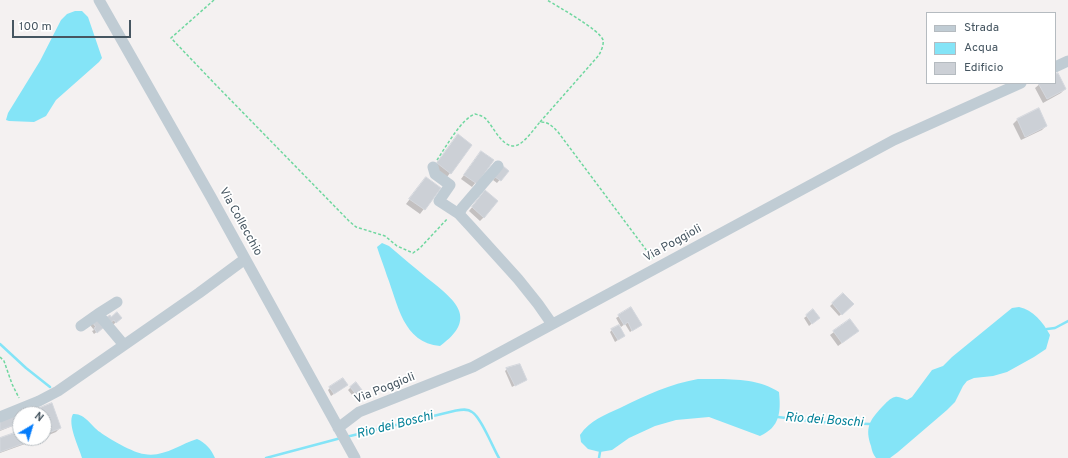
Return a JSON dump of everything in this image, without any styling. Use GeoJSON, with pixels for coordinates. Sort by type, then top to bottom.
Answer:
{"type":"FeatureCollection","features":[{"type":"Feature","properties":{"kind":"street","name":"Via Collecchio"},"geometry":{"type":"LineString","coordinates":[[99,0],[355,458]]}},
{"type":"Feature","properties":{"kind":"street"},"geometry":{"type":"LineString","coordinates":[[1056,67],[1068,61]]}},
{"type":"Feature","properties":{"kind":"street","name":"Via Poggioli"},"geometry":{"type":"LineString","coordinates":[[338,428],[359,412],[466,370],[894,140],[1019,84]]}},
{"type":"Feature","properties":{"kind":"street"},"geometry":{"type":"LineString","coordinates":[[456,212],[462,208],[498,166]]}},
{"type":"Feature","properties":{"kind":"street"},"geometry":{"type":"LineString","coordinates":[[433,167],[435,174],[450,184],[439,201],[456,212],[518,280],[552,324]]}},
{"type":"Feature","properties":{"kind":"street"},"geometry":{"type":"LineString","coordinates":[[33,406],[58,391],[245,259]]}},
{"type":"Feature","properties":{"kind":"street"},"geometry":{"type":"LineString","coordinates":[[81,326],[117,302]]}},
{"type":"Feature","properties":{"kind":"street"},"geometry":{"type":"LineString","coordinates":[[98,314],[124,345]]}},
{"type":"Feature","properties":{"kind":"street"},"geometry":{"type":"LineString","coordinates":[[0,417],[12,414]]}},
{"type":"Feature","properties":{"kind":"path"},"geometry":{"type":"LineString","coordinates":[[214,0],[171,38],[349,221],[356,227],[385,236],[397,246],[413,253],[420,248],[456,212]]}},
{"type":"Feature","properties":{"kind":"path"},"geometry":{"type":"LineString","coordinates":[[433,167],[461,124],[468,116],[475,114],[486,118],[497,135],[505,142],[512,146],[520,144],[599,55],[603,48],[603,40],[600,35],[574,16],[547,0]]}},
{"type":"Feature","properties":{"kind":"path"},"geometry":{"type":"LineString","coordinates":[[540,122],[550,124],[558,132],[652,258],[661,265]]}},
{"type":"Feature","properties":{"kind":"path"},"geometry":{"type":"LineString","coordinates":[[0,357],[4,361],[12,384],[26,406]]}},
{"type":"Feature","properties":{"kind":"water"},"geometry":{"type":"Polygon","coordinates":[[[75,11],[82,11],[88,17],[102,58],[56,100],[46,116],[34,122],[6,120],[8,113],[40,61],[61,20],[67,14],[75,11]]]}},
{"type":"Feature","properties":{"kind":"water"},"geometry":{"type":"Polygon","coordinates":[[[382,243],[389,246],[446,294],[459,310],[460,318],[458,327],[452,336],[440,346],[428,343],[418,338],[410,330],[404,320],[399,310],[377,247],[382,243]]]}},
{"type":"Feature","properties":{"kind":"water"},"geometry":{"type":"Polygon","coordinates":[[[1019,307],[1033,314],[1041,321],[1047,330],[1050,335],[1046,349],[1007,372],[993,376],[974,378],[967,381],[955,402],[898,452],[890,458],[876,458],[873,454],[869,440],[868,429],[874,416],[882,407],[895,397],[907,400],[912,397],[932,370],[943,366],[1012,308],[1019,307]]]}},
{"type":"Feature","properties":{"kind":"water"},"geometry":{"type":"Polygon","coordinates":[[[698,379],[751,381],[770,387],[779,392],[780,406],[778,418],[772,428],[760,436],[709,417],[676,420],[655,426],[629,438],[612,450],[600,452],[588,449],[581,442],[580,435],[588,425],[603,416],[658,390],[698,379]]]}},
{"type":"Feature","properties":{"kind":"water"},"geometry":{"type":"Polygon","coordinates":[[[73,414],[77,414],[88,420],[109,438],[140,453],[151,455],[158,454],[197,439],[208,447],[215,458],[82,458],[72,429],[71,424],[73,414]]]}},
{"type":"Feature","properties":{"kind":"building"},"geometry":{"type":"Polygon","coordinates":[[[1058,73],[1066,89],[1047,99],[1039,84],[1056,84],[1056,74],[1058,73]]]}},
{"type":"Feature","properties":{"kind":"building"},"geometry":{"type":"Polygon","coordinates":[[[1039,108],[1047,126],[1025,137],[1017,119],[1039,108]]]}},
{"type":"Feature","properties":{"kind":"building"},"geometry":{"type":"Polygon","coordinates":[[[458,134],[472,145],[451,174],[437,163],[458,134]]]}},
{"type":"Feature","properties":{"kind":"building"},"geometry":{"type":"Polygon","coordinates":[[[481,151],[494,160],[477,184],[464,175],[481,151]]]}},
{"type":"Feature","properties":{"kind":"building"},"geometry":{"type":"Polygon","coordinates":[[[503,166],[509,171],[501,181],[495,177],[503,166]]]}},
{"type":"Feature","properties":{"kind":"building"},"geometry":{"type":"Polygon","coordinates":[[[426,177],[441,188],[425,210],[409,199],[426,177]]]}},
{"type":"Feature","properties":{"kind":"building"},"geometry":{"type":"Polygon","coordinates":[[[485,190],[498,201],[484,218],[472,207],[485,190]]]}},
{"type":"Feature","properties":{"kind":"building"},"geometry":{"type":"Polygon","coordinates":[[[843,293],[854,304],[842,315],[832,303],[843,293]]]}},
{"type":"Feature","properties":{"kind":"building"},"geometry":{"type":"Polygon","coordinates":[[[631,307],[642,325],[632,331],[628,322],[624,325],[618,315],[631,307]]]}},
{"type":"Feature","properties":{"kind":"building"},"geometry":{"type":"Polygon","coordinates":[[[813,309],[820,318],[812,324],[806,315],[813,309]]]}},
{"type":"Feature","properties":{"kind":"building"},"geometry":{"type":"Polygon","coordinates":[[[117,312],[122,318],[116,323],[114,320],[111,322],[107,317],[110,315],[111,317],[117,312]]]}},
{"type":"Feature","properties":{"kind":"building"},"geometry":{"type":"Polygon","coordinates":[[[96,319],[103,328],[97,333],[94,328],[96,327],[92,322],[96,319]]]}},
{"type":"Feature","properties":{"kind":"building"},"geometry":{"type":"Polygon","coordinates":[[[850,319],[859,331],[842,343],[833,331],[850,319]]]}},
{"type":"Feature","properties":{"kind":"building"},"geometry":{"type":"Polygon","coordinates":[[[619,325],[625,336],[618,340],[611,329],[619,325]]]}},
{"type":"Feature","properties":{"kind":"building"},"geometry":{"type":"Polygon","coordinates":[[[520,364],[527,380],[515,386],[506,368],[520,364]]]}},
{"type":"Feature","properties":{"kind":"building"},"geometry":{"type":"Polygon","coordinates":[[[343,378],[348,385],[334,394],[329,387],[343,378]]]}},
{"type":"Feature","properties":{"kind":"building"},"geometry":{"type":"Polygon","coordinates":[[[356,382],[365,394],[359,398],[350,387],[356,382]]]}},
{"type":"Feature","properties":{"kind":"building"},"geometry":{"type":"Polygon","coordinates":[[[52,403],[61,428],[52,432],[52,406],[44,406],[52,403]]]}},
{"type":"Feature","properties":{"kind":"building"},"geometry":{"type":"Polygon","coordinates":[[[12,416],[12,426],[0,430],[0,421],[12,416]]]}},
{"type":"Feature","properties":{"kind":"building"},"geometry":{"type":"Polygon","coordinates":[[[12,434],[12,446],[16,446],[0,452],[0,438],[12,434]]]}},
{"type":"Feature","properties":{"kind":"waterway"},"geometry":{"type":"LineString","coordinates":[[1047,329],[1055,328],[1068,321]]}},
{"type":"Feature","properties":{"kind":"waterway","name":"Rio dei Boschi"},"geometry":{"type":"LineString","coordinates":[[0,344],[26,368],[50,387]]}},
{"type":"Feature","properties":{"kind":"waterway","name":"Rio dei Boschi"},"geometry":{"type":"LineString","coordinates":[[346,437],[454,411],[466,410],[472,412],[479,420],[499,458]]}},
{"type":"Feature","properties":{"kind":"waterway","name":"Rio dei Boschi"},"geometry":{"type":"LineString","coordinates":[[778,417],[817,422],[870,424]]}},
{"type":"Feature","properties":{"kind":"waterway","name":"Rio dei Boschi"},"geometry":{"type":"LineString","coordinates":[[266,458],[341,438]]}},
{"type":"Feature","properties":{"kind":"waterway","name":"Rio dei Boschi"},"geometry":{"type":"LineString","coordinates":[[599,458],[600,452]]}}]}
